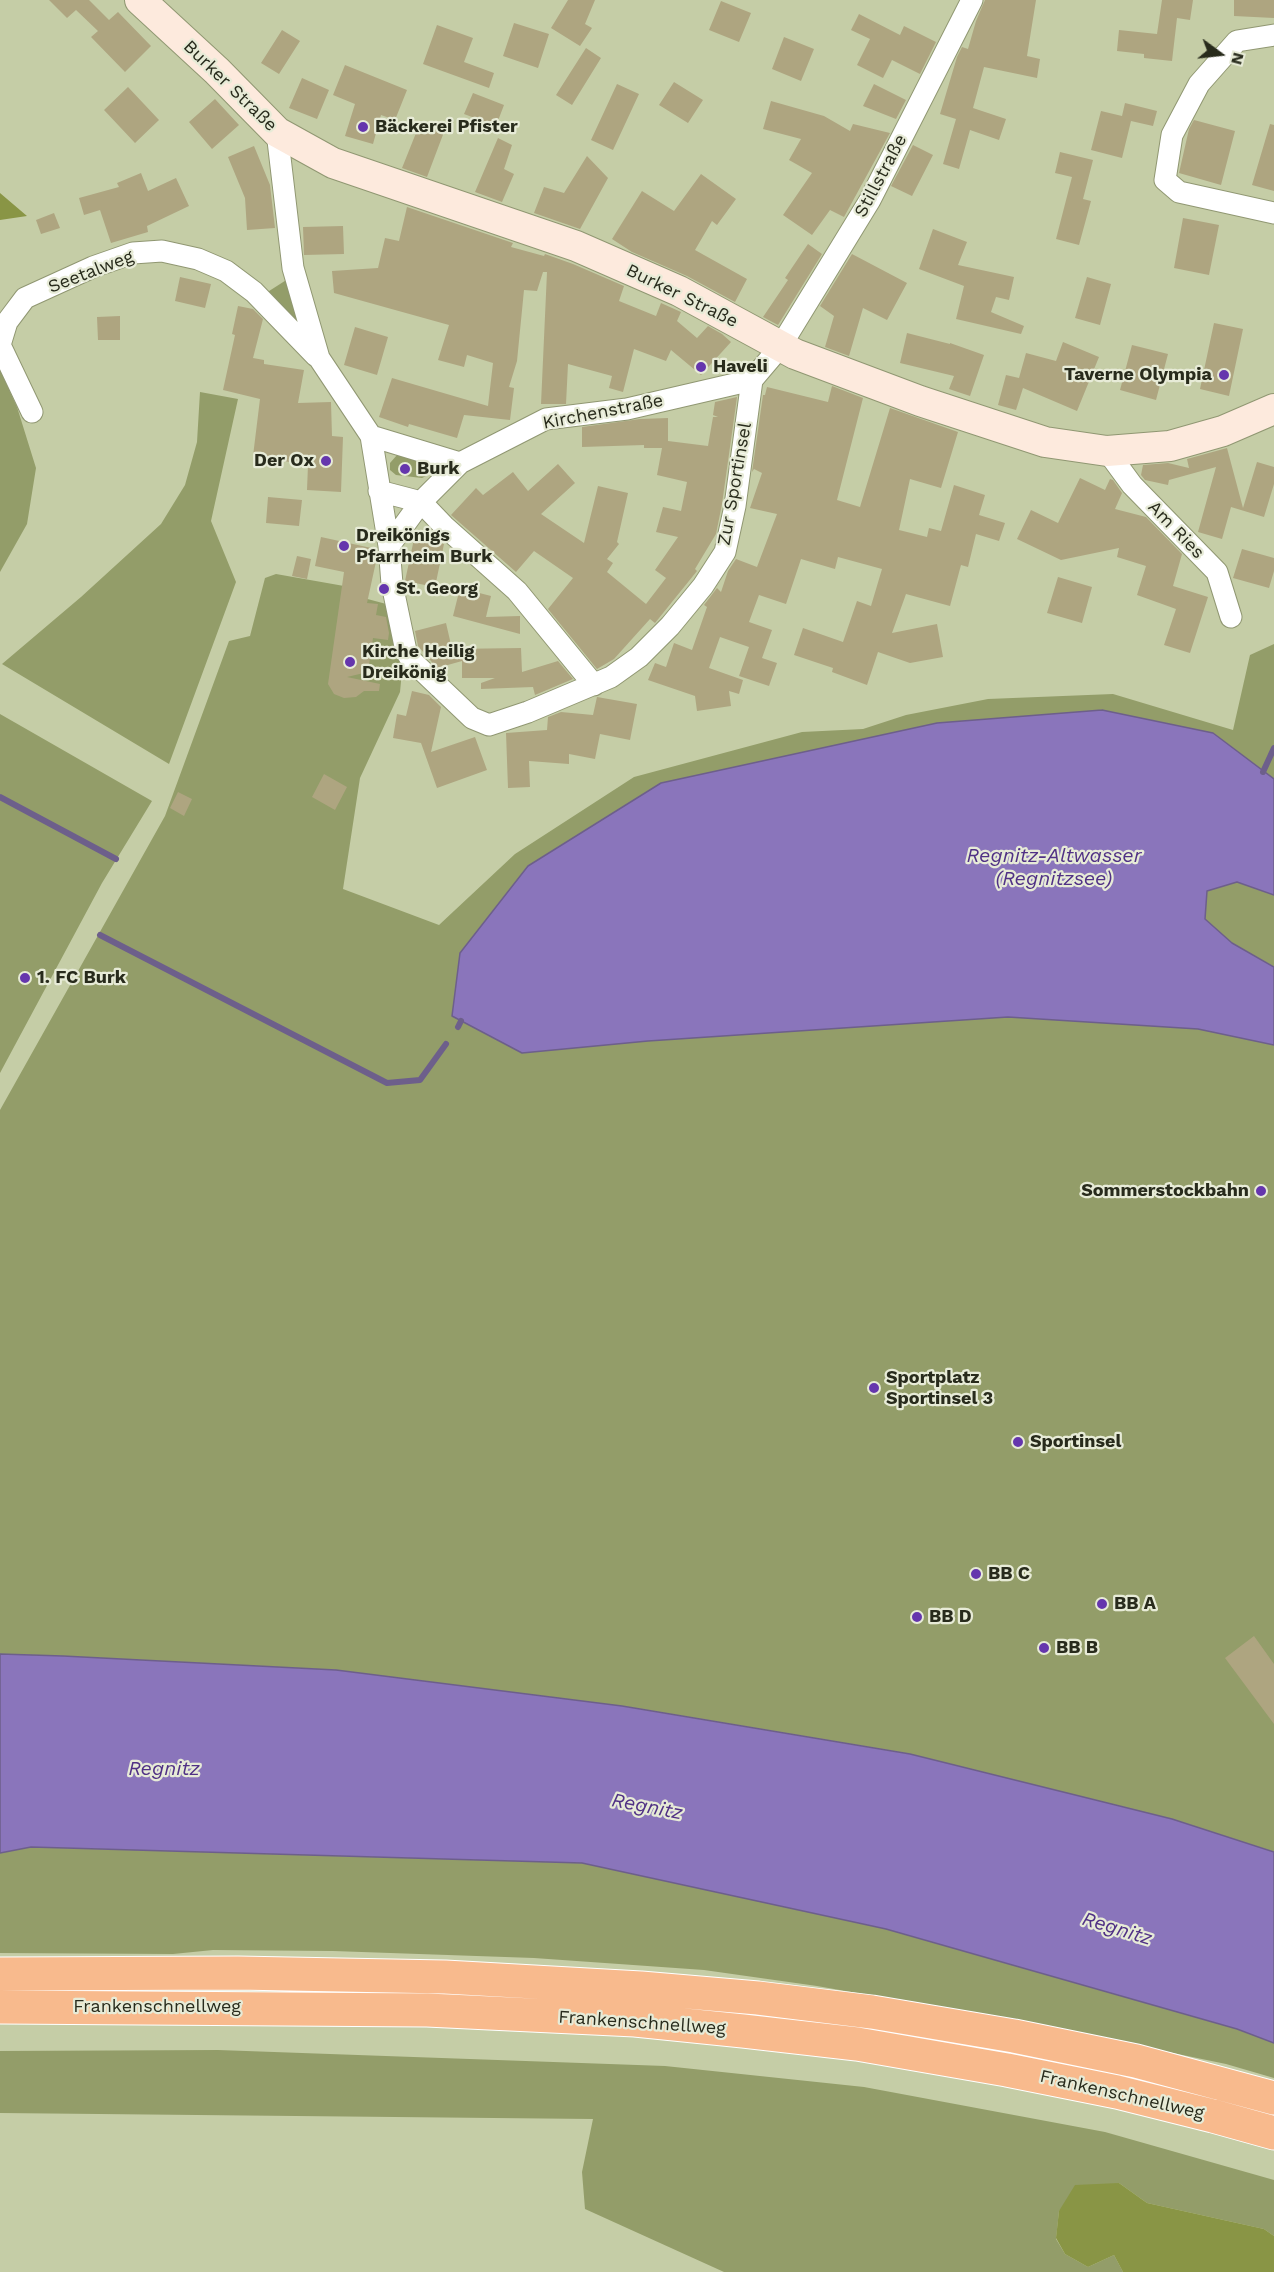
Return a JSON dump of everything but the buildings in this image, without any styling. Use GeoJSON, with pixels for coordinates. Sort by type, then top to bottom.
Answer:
{"type":"FeatureCollection","features":[{"type":"Feature","properties":{"kind":"highway","name":"Frankenschnellweg"},"geometry":{"type":"LineString","coordinates":[[0,1974],[238,1973],[445,1977],[641,1988],[758,1998],[872,2012],[1014,2036],[1136,2061],[1274,2098]]}},
{"type":"Feature","properties":{"kind":"highway","name":"Frankenschnellweg"},"geometry":{"type":"LineString","coordinates":[[0,2007],[427,2010],[635,2020],[719,2028],[857,2044],[1007,2070],[1149,2100],[1274,2133]]}},
{"type":"Feature","properties":{"kind":"main road","name":"Burker Straße"},"geometry":{"type":"LineString","coordinates":[[144,1],[277,132],[333,163],[576,246],[679,291],[780,347],[920,401],[1045,442],[1107,452],[1170,446],[1223,431],[1274,409]]}},
{"type":"Feature","properties":{"kind":"street","name":"Stillstraße"},"geometry":{"type":"LineString","coordinates":[[780,347],[870,200],[972,0]]}},
{"type":"Feature","properties":{"kind":"street"},"geometry":{"type":"LineString","coordinates":[[1274,35],[1237,41],[1199,84],[1172,135],[1166,180],[1179,192],[1274,213]]}},
{"type":"Feature","properties":{"kind":"street"},"geometry":{"type":"LineString","coordinates":[[277,132],[293,268],[319,358],[371,436],[460,463]]}},
{"type":"Feature","properties":{"kind":"street","name":"Seetalweg"},"geometry":{"type":"LineString","coordinates":[[0,345],[7,322],[25,298],[103,264],[133,254],[162,251],[198,259],[226,271],[254,292],[319,358]]}},
{"type":"Feature","properties":{"kind":"street"},"geometry":{"type":"LineString","coordinates":[[0,345],[32,412]]}},
{"type":"Feature","properties":{"kind":"street"},"geometry":{"type":"LineString","coordinates":[[752,380],[780,347]]}},
{"type":"Feature","properties":{"kind":"street","name":"Kirchenstraße"},"geometry":{"type":"LineString","coordinates":[[389,546],[421,502],[460,463],[546,419],[627,409],[752,380]]}},
{"type":"Feature","properties":{"kind":"street","name":"Zur Sportinsel"},"geometry":{"type":"LineString","coordinates":[[371,436],[389,546],[392,584],[406,651],[411,660],[472,718],[489,725],[528,712],[611,677],[639,657],[670,626],[703,586],[724,552],[735,506],[752,380]]}},
{"type":"Feature","properties":{"kind":"street","name":"Am Ries"},"geometry":{"type":"LineString","coordinates":[[1107,452],[1132,485],[1216,572],[1231,617]]}},
{"type":"Feature","properties":{"kind":"street"},"geometry":{"type":"LineString","coordinates":[[379,491],[421,502],[516,591],[594,685]]}},
{"type":"Feature","properties":{"kind":"green space"},"geometry":{"type":"Polygon","coordinates":[[[0,193],[27,216],[0,220],[0,193]]]}},
{"type":"Feature","properties":{"kind":"green space"},"geometry":{"type":"Polygon","coordinates":[[[291,277],[308,338],[266,293],[291,277]]]}},
{"type":"Feature","properties":{"kind":"green space"},"geometry":{"type":"Polygon","coordinates":[[[0,370],[17,407],[36,468],[27,524],[0,572],[0,370]]]}},
{"type":"Feature","properties":{"kind":"green space"},"geometry":{"type":"Polygon","coordinates":[[[200,392],[238,399],[211,521],[236,582],[169,764],[2,664],[81,597],[161,524],[185,485],[197,442],[200,392]]]}},
{"type":"Feature","properties":{"kind":"green space"},"geometry":{"type":"Polygon","coordinates":[[[397,455],[429,464],[428,475],[422,478],[396,475],[390,470],[390,463],[397,455]]]}},
{"type":"Feature","properties":{"kind":"green space"},"geometry":{"type":"Polygon","coordinates":[[[276,574],[344,586],[345,593],[390,605],[402,671],[400,692],[360,778],[343,889],[439,925],[515,854],[634,777],[802,732],[863,729],[906,715],[988,699],[1113,694],[1233,730],[1250,655],[1274,644],[1274,1852],[1172,1819],[910,1754],[622,1706],[336,1670],[0,1654],[0,1110],[165,816],[229,641],[250,636],[265,578],[276,574]]]}},
{"type":"Feature","properties":{"kind":"green space"},"geometry":{"type":"Polygon","coordinates":[[[0,714],[152,801],[102,883],[0,1073],[0,714]]]}},
{"type":"Feature","properties":{"kind":"green space"},"geometry":{"type":"Polygon","coordinates":[[[31,1847],[582,1863],[886,1929],[1237,2029],[1274,2043],[1274,2078],[1226,2064],[1033,2024],[817,1986],[704,1970],[534,1958],[333,1951],[213,1950],[173,1954],[0,1953],[0,1853],[31,1847]]]}},
{"type":"Feature","properties":{"kind":"green space"},"geometry":{"type":"Polygon","coordinates":[[[218,2050],[665,2066],[864,2087],[1105,2132],[1274,2180],[1274,2236],[1264,2229],[1147,2203],[1119,2183],[1059,2211],[1056,2239],[1065,2254],[1088,2267],[1114,2255],[1123,2272],[724,2272],[585,2209],[582,2172],[593,2119],[0,2113],[0,2051],[218,2050]]]}},
{"type":"Feature","properties":{"kind":"green space"},"geometry":{"type":"Polygon","coordinates":[[[1119,2183],[1147,2203],[1264,2229],[1274,2236],[1274,2272],[1123,2272],[1114,2255],[1088,2267],[1065,2254],[1056,2238],[1059,2211],[1075,2185],[1119,2183]]]}},
{"type":"Feature","properties":{"kind":"water","name":"Regnitz-Altwasser (Regnitzsee)"},"geometry":{"type":"Polygon","coordinates":[[[1102,710],[1213,733],[1274,779],[1274,895],[1237,882],[1207,891],[1205,919],[1232,943],[1274,967],[1274,1045],[1198,1029],[1008,1017],[648,1041],[522,1053],[452,1016],[460,953],[528,866],[661,783],[937,723],[1102,710]]]}},
{"type":"Feature","properties":{"kind":"water","name":"Regnitz"},"geometry":{"type":"Polygon","coordinates":[[[0,1654],[336,1670],[622,1706],[910,1754],[1172,1819],[1274,1852],[1274,2043],[1237,2029],[886,1929],[582,1863],[31,1847],[0,1853],[0,1654]]]}},
{"type":"Feature","properties":{"kind":"waterway"},"geometry":{"type":"LineString","coordinates":[[1263,772],[1274,748]]}},
{"type":"Feature","properties":{"kind":"waterway"},"geometry":{"type":"LineString","coordinates":[[0,797],[116,859]]}},
{"type":"Feature","properties":{"kind":"waterway"},"geometry":{"type":"LineString","coordinates":[[100,935],[387,1083],[420,1080],[446,1044]]}},
{"type":"Feature","properties":{"kind":"waterway"},"geometry":{"type":"LineString","coordinates":[[458,1027],[461,1021]]}},
{"type":"Feature","properties":{"kind":"place","name":"Bäckerei Pfister"},"geometry":{"type":"Point","coordinates":[363,127]}},
{"type":"Feature","properties":{"kind":"place","name":"Haveli"},"geometry":{"type":"Point","coordinates":[701,367]}},
{"type":"Feature","properties":{"kind":"place","name":"Taverne Olympia"},"geometry":{"type":"Point","coordinates":[1224,375]}},
{"type":"Feature","properties":{"kind":"place","name":"Der Ox"},"geometry":{"type":"Point","coordinates":[326,461]}},
{"type":"Feature","properties":{"kind":"place","name":"Burk"},"geometry":{"type":"Point","coordinates":[405,469]}},
{"type":"Feature","properties":{"kind":"place","name":"Dreikönigs Pfarrheim Burk"},"geometry":{"type":"Point","coordinates":[344,546]}},
{"type":"Feature","properties":{"kind":"place","name":"St. Georg"},"geometry":{"type":"Point","coordinates":[384,589]}},
{"type":"Feature","properties":{"kind":"place","name":"Kirche Heilig Dreikönig"},"geometry":{"type":"Point","coordinates":[350,662]}},
{"type":"Feature","properties":{"kind":"place","name":"1. FC Burk"},"geometry":{"type":"Point","coordinates":[25,978]}},
{"type":"Feature","properties":{"kind":"place","name":"Sommerstockbahn"},"geometry":{"type":"Point","coordinates":[1261,1191]}},
{"type":"Feature","properties":{"kind":"place","name":"Sportplatz Sportinsel 3"},"geometry":{"type":"Point","coordinates":[874,1388]}},
{"type":"Feature","properties":{"kind":"place","name":"Sportinsel"},"geometry":{"type":"Point","coordinates":[1018,1442]}},
{"type":"Feature","properties":{"kind":"place","name":"BB C"},"geometry":{"type":"Point","coordinates":[976,1574]}},
{"type":"Feature","properties":{"kind":"place","name":"BB A"},"geometry":{"type":"Point","coordinates":[1102,1604]}},
{"type":"Feature","properties":{"kind":"place","name":"BB D"},"geometry":{"type":"Point","coordinates":[917,1617]}},
{"type":"Feature","properties":{"kind":"place","name":"BB B"},"geometry":{"type":"Point","coordinates":[1044,1648]}}]}
